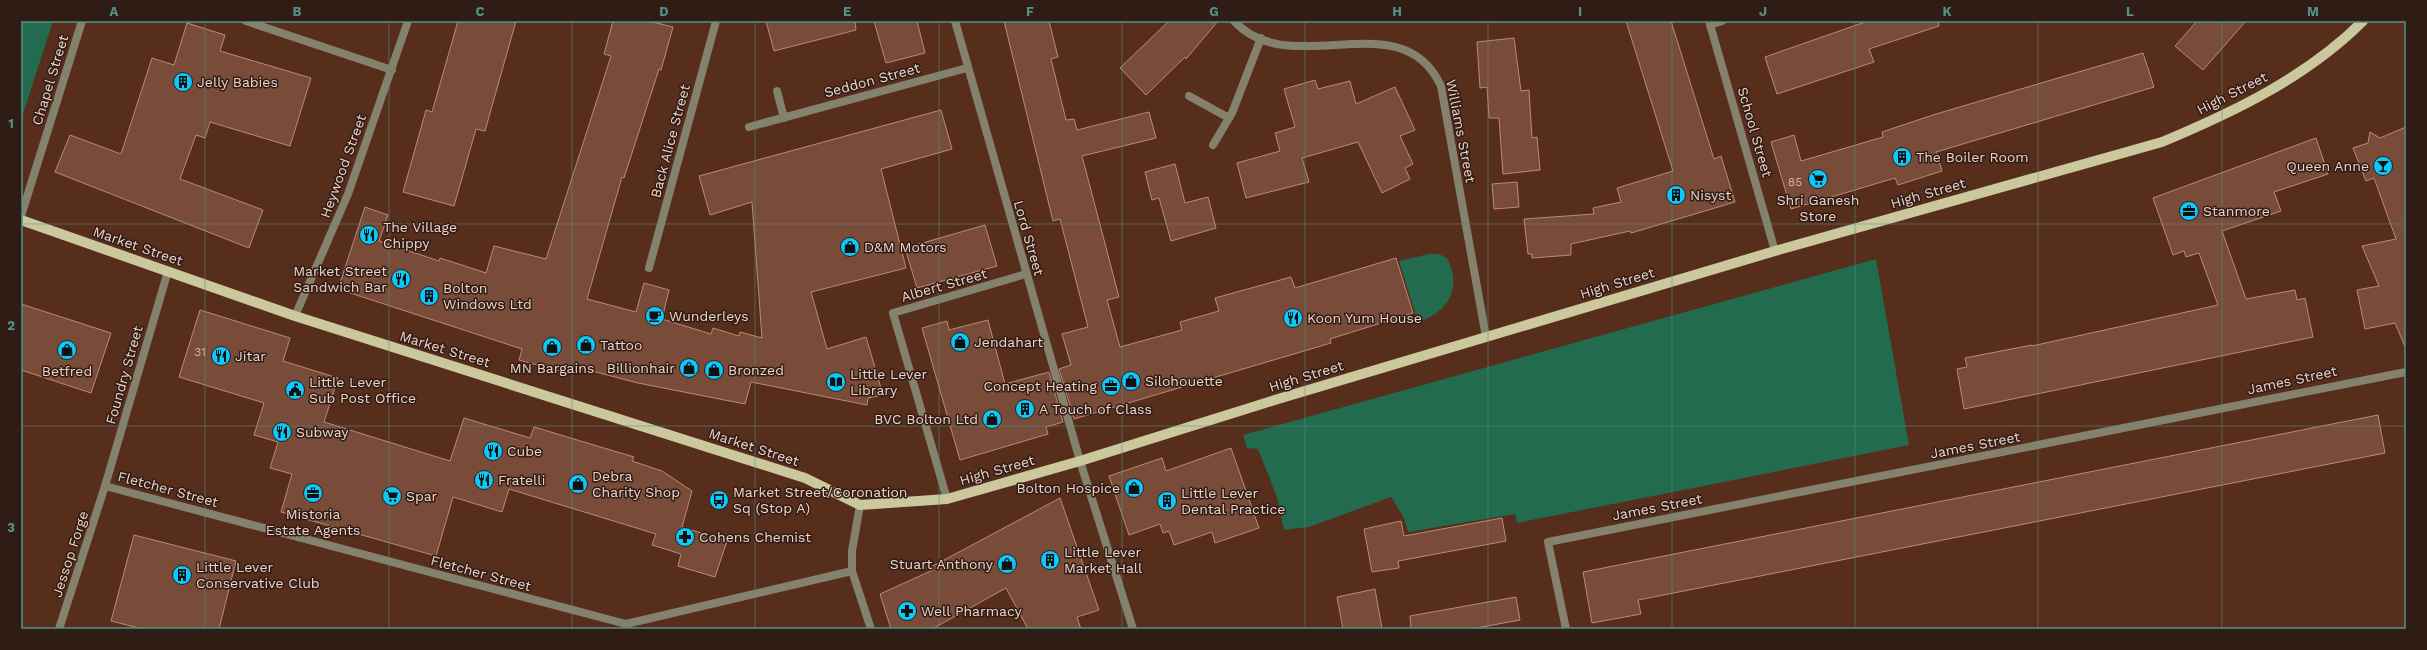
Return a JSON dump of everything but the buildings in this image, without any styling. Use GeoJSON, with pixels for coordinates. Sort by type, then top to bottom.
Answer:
{"type":"FeatureCollection","features":[{"type":"Feature","properties":{"kind":"main road","name":"High Street"},"geometry":{"type":"LineString","coordinates":[[860,505],[947,499],[1080,461],[1278,399],[1775,251],[2162,142],[2222,117],[2285,82],[2358,23]]}},
{"type":"Feature","properties":{"kind":"main road","name":"Market Street"},"geometry":{"type":"LineString","coordinates":[[21,220],[295,316],[805,478],[860,505]]}},
{"type":"Feature","properties":{"kind":"street","name":"Chapel Street"},"geometry":{"type":"LineString","coordinates":[[21,216],[82,21]]}},
{"type":"Feature","properties":{"kind":"street"},"geometry":{"type":"LineString","coordinates":[[246,21],[392,70]]}},
{"type":"Feature","properties":{"kind":"street","name":"Heywood Street"},"geometry":{"type":"LineString","coordinates":[[295,316],[348,194],[408,21]]}},
{"type":"Feature","properties":{"kind":"street","name":"Back Alice Street"},"geometry":{"type":"LineString","coordinates":[[649,268],[716,21]]}},
{"type":"Feature","properties":{"kind":"street","name":"Lord Street"},"geometry":{"type":"LineString","coordinates":[[955,21],[967,68],[1080,461],[1133,629]]}},
{"type":"Feature","properties":{"kind":"street"},"geometry":{"type":"LineString","coordinates":[[1234,21],[1250,33],[1261,38],[1288,41],[1317,37]]}},
{"type":"Feature","properties":{"kind":"street"},"geometry":{"type":"LineString","coordinates":[[1710,23],[1722,21]]}},
{"type":"Feature","properties":{"kind":"street","name":"School Street"},"geometry":{"type":"LineString","coordinates":[[1710,23],[1775,251]]}},
{"type":"Feature","properties":{"kind":"street"},"geometry":{"type":"LineString","coordinates":[[1213,146],[1229,118],[1261,38]]}},
{"type":"Feature","properties":{"kind":"street","name":"Williams Street"},"geometry":{"type":"LineString","coordinates":[[1424,52],[1434,66],[1441,86],[1486,337]]}},
{"type":"Feature","properties":{"kind":"street","name":"Seddon Street"},"geometry":{"type":"LineString","coordinates":[[748,127],[967,68]]}},
{"type":"Feature","properties":{"kind":"street"},"geometry":{"type":"LineString","coordinates":[[777,91],[784,118]]}},
{"type":"Feature","properties":{"kind":"street"},"geometry":{"type":"LineString","coordinates":[[1189,96],[1229,118]]}},
{"type":"Feature","properties":{"kind":"street","name":"Foundry Street"},"geometry":{"type":"LineString","coordinates":[[105,486],[168,271]]}},
{"type":"Feature","properties":{"kind":"street","name":"Albert Street"},"geometry":{"type":"LineString","coordinates":[[947,499],[893,313],[1026,274]]}},
{"type":"Feature","properties":{"kind":"street","name":"James Street"},"geometry":{"type":"LineString","coordinates":[[1566,629],[1548,542],[2406,372]]}},
{"type":"Feature","properties":{"kind":"street","name":"Fletcher Street"},"geometry":{"type":"LineString","coordinates":[[105,486],[626,624],[852,571]]}},
{"type":"Feature","properties":{"kind":"street","name":"Jessop Forge"},"geometry":{"type":"LineString","coordinates":[[59,629],[105,486]]}},
{"type":"Feature","properties":{"kind":"street"},"geometry":{"type":"LineString","coordinates":[[860,505],[852,551],[852,571],[871,629]]}},
{"type":"Feature","properties":{"kind":"green space"},"geometry":{"type":"Polygon","coordinates":[[[21,21],[53,21],[21,120],[21,21]]]}},
{"type":"Feature","properties":{"kind":"green space"},"geometry":{"type":"Polygon","coordinates":[[[1429,254],[1439,254],[1447,258],[1452,269],[1453,289],[1444,306],[1428,318],[1418,322],[1399,261],[1429,254]]]}},
{"type":"Feature","properties":{"kind":"green space"},"geometry":{"type":"Polygon","coordinates":[[[1876,259],[1909,445],[1517,523],[1515,514],[1408,532],[1404,518],[1391,497],[1309,527],[1284,530],[1277,497],[1258,449],[1247,448],[1243,435],[1876,259]]]}},
{"type":"Feature","properties":{"kind":"place","name":"Jelly Babies"},"geometry":{"type":"Point","coordinates":[183,82]}},
{"type":"Feature","properties":{"kind":"place","name":"The Boiler Room"},"geometry":{"type":"Point","coordinates":[1902,157]}},
{"type":"Feature","properties":{"kind":"place","name":"Queen Anne"},"geometry":{"type":"Point","coordinates":[2383,166]}},
{"type":"Feature","properties":{"kind":"place","name":"Shri Ganesh Store"},"geometry":{"type":"Point","coordinates":[1818,179]}},
{"type":"Feature","properties":{"kind":"place","name":"Nisyst"},"geometry":{"type":"Point","coordinates":[1676,195]}},
{"type":"Feature","properties":{"kind":"place","name":"Stanmore"},"geometry":{"type":"Point","coordinates":[2189,211]}},
{"type":"Feature","properties":{"kind":"place","name":"The Village Chippy"},"geometry":{"type":"Point","coordinates":[369,235]}},
{"type":"Feature","properties":{"kind":"place","name":"D&M Motors"},"geometry":{"type":"Point","coordinates":[850,247]}},
{"type":"Feature","properties":{"kind":"place","name":"Market Street Sandwich Bar"},"geometry":{"type":"Point","coordinates":[401,279]}},
{"type":"Feature","properties":{"kind":"place","name":"Bolton Windows Ltd"},"geometry":{"type":"Point","coordinates":[429,296]}},
{"type":"Feature","properties":{"kind":"place","name":"Wunderleys"},"geometry":{"type":"Point","coordinates":[655,316]}},
{"type":"Feature","properties":{"kind":"place","name":"Koon Yum House"},"geometry":{"type":"Point","coordinates":[1293,318]}},
{"type":"Feature","properties":{"kind":"place","name":"Jendahart"},"geometry":{"type":"Point","coordinates":[960,342]}},
{"type":"Feature","properties":{"kind":"place","name":"Tattoo"},"geometry":{"type":"Point","coordinates":[586,345]}},
{"type":"Feature","properties":{"kind":"place","name":"MN Bargains"},"geometry":{"type":"Point","coordinates":[552,347]}},
{"type":"Feature","properties":{"kind":"place","name":"Betfred"},"geometry":{"type":"Point","coordinates":[67,350]}},
{"type":"Feature","properties":{"kind":"place","name":"Jitar"},"geometry":{"type":"Point","coordinates":[221,356]}},
{"type":"Feature","properties":{"kind":"place","name":"Billionhair"},"geometry":{"type":"Point","coordinates":[689,368]}},
{"type":"Feature","properties":{"kind":"place","name":"Bronzed"},"geometry":{"type":"Point","coordinates":[714,370]}},
{"type":"Feature","properties":{"kind":"place","name":"Silohouette"},"geometry":{"type":"Point","coordinates":[1131,381]}},
{"type":"Feature","properties":{"kind":"place","name":"Little Lever Library"},"geometry":{"type":"Point","coordinates":[836,382]}},
{"type":"Feature","properties":{"kind":"place","name":"Concept Heating"},"geometry":{"type":"Point","coordinates":[1111,386]}},
{"type":"Feature","properties":{"kind":"place","name":"Little Lever Sub Post Office"},"geometry":{"type":"Point","coordinates":[295,390]}},
{"type":"Feature","properties":{"kind":"place","name":"A Touch of Class"},"geometry":{"type":"Point","coordinates":[1025,409]}},
{"type":"Feature","properties":{"kind":"place","name":"BVC Bolton Ltd"},"geometry":{"type":"Point","coordinates":[992,419]}},
{"type":"Feature","properties":{"kind":"place","name":"Subway"},"geometry":{"type":"Point","coordinates":[282,432]}},
{"type":"Feature","properties":{"kind":"place","name":"Cube"},"geometry":{"type":"Point","coordinates":[493,451]}},
{"type":"Feature","properties":{"kind":"place","name":"Fratelli"},"geometry":{"type":"Point","coordinates":[484,480]}},
{"type":"Feature","properties":{"kind":"place","name":"Debra Charity Shop"},"geometry":{"type":"Point","coordinates":[578,484]}},
{"type":"Feature","properties":{"kind":"place","name":"Bolton Hospice"},"geometry":{"type":"Point","coordinates":[1134,488]}},
{"type":"Feature","properties":{"kind":"place","name":"Mistoria Estate Agents"},"geometry":{"type":"Point","coordinates":[313,493]}},
{"type":"Feature","properties":{"kind":"place","name":"Spar"},"geometry":{"type":"Point","coordinates":[392,496]}},
{"type":"Feature","properties":{"kind":"place","name":"Market Street/Coronation Sq (Stop A)"},"geometry":{"type":"Point","coordinates":[719,500]}},
{"type":"Feature","properties":{"kind":"place","name":"Little Lever Dental Practice"},"geometry":{"type":"Point","coordinates":[1167,501]}},
{"type":"Feature","properties":{"kind":"place","name":"Cohens Chemist"},"geometry":{"type":"Point","coordinates":[685,537]}},
{"type":"Feature","properties":{"kind":"place","name":"Little Lever Market Hall"},"geometry":{"type":"Point","coordinates":[1050,560]}},
{"type":"Feature","properties":{"kind":"place","name":"Stuart Anthony"},"geometry":{"type":"Point","coordinates":[1007,564]}},
{"type":"Feature","properties":{"kind":"place","name":"Little Lever Conservative Club"},"geometry":{"type":"Point","coordinates":[182,575]}},
{"type":"Feature","properties":{"kind":"place","name":"Well Pharmacy"},"geometry":{"type":"Point","coordinates":[907,611]}}]}
